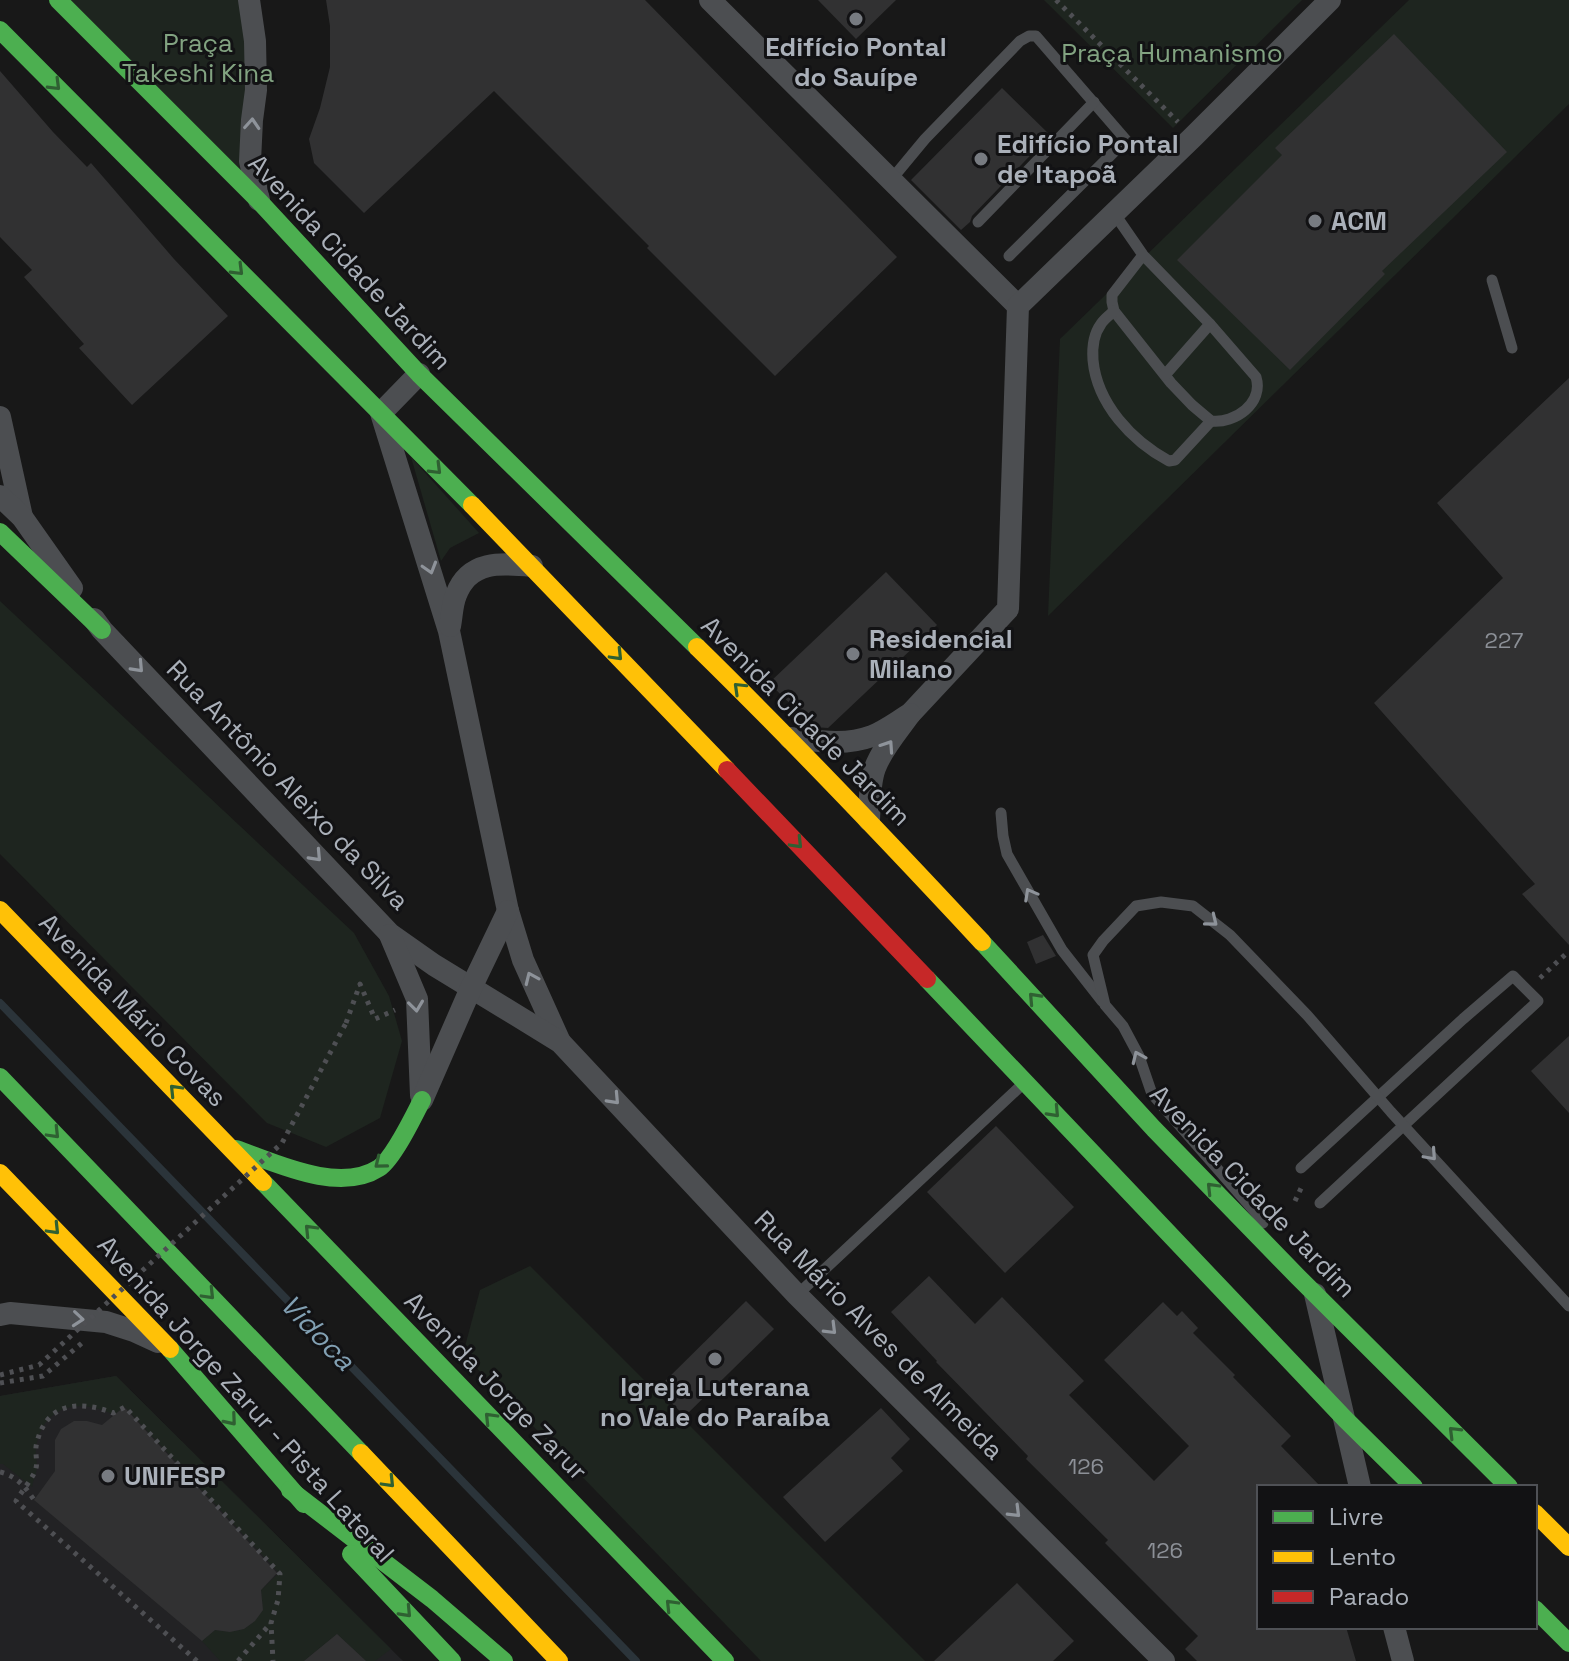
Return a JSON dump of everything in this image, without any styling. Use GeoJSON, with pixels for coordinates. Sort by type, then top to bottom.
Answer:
{"type":"FeatureCollection","features":[{"type":"Feature","properties":{"kind":"main road","name":"Avenida Cidade Jardim"},"geometry":{"type":"LineString","coordinates":[[58,0],[259,201],[419,374],[790,738],[1154,1129],[1507,1485]]}},
{"type":"Feature","properties":{"kind":"main road"},"geometry":{"type":"LineString","coordinates":[[0,30],[532,566],[1345,1419],[1412,1485]]}},
{"type":"Feature","properties":{"kind":"main road"},"geometry":{"type":"LineString","coordinates":[[0,532],[102,630]]}},
{"type":"Feature","properties":{"kind":"main road","name":"Avenida Mário Covas"},"geometry":{"type":"LineString","coordinates":[[0,910],[229,1146]]}},
{"type":"Feature","properties":{"kind":"main road"},"geometry":{"type":"LineString","coordinates":[[0,1077],[559,1661]]}},
{"type":"Feature","properties":{"kind":"main road"},"geometry":{"type":"LineString","coordinates":[[229,1146],[309,1174],[334,1179],[357,1177],[380,1167],[405,1136],[422,1100]]}},
{"type":"Feature","properties":{"kind":"main road","name":"Avenida Jorge Zarur"},"geometry":{"type":"LineString","coordinates":[[229,1146],[725,1661]]}},
{"type":"Feature","properties":{"kind":"main road","name":"Avenida Jorge Zarur - Pista Lateral"},"geometry":{"type":"LineString","coordinates":[[0,1173],[168,1346],[290,1490],[452,1661]]}},
{"type":"Feature","properties":{"kind":"main road"},"geometry":{"type":"LineString","coordinates":[[290,1490],[432,1599],[504,1661]]}},
{"type":"Feature","properties":{"kind":"main road"},"geometry":{"type":"LineString","coordinates":[[1537,1515],[1569,1547]]}},
{"type":"Feature","properties":{"kind":"main road"},"geometry":{"type":"LineString","coordinates":[[1537,1611],[1569,1643]]}},
{"type":"Feature","properties":{"kind":"street"},"geometry":{"type":"LineString","coordinates":[[249,0],[255,41],[256,90],[250,161],[259,201]]}},
{"type":"Feature","properties":{"kind":"street"},"geometry":{"type":"LineString","coordinates":[[710,0],[1018,306]]}},
{"type":"Feature","properties":{"kind":"street"},"geometry":{"type":"LineString","coordinates":[[869,820],[870,788],[874,769],[882,754],[910,714],[1008,609],[1018,306],[1330,0]]}},
{"type":"Feature","properties":{"kind":"street"},"geometry":{"type":"LineString","coordinates":[[419,374],[381,413],[449,631],[508,911],[523,960],[560,1042]]}},
{"type":"Feature","properties":{"kind":"street"},"geometry":{"type":"LineString","coordinates":[[0,417],[22,517]]}},
{"type":"Feature","properties":{"kind":"street"},"geometry":{"type":"LineString","coordinates":[[0,496],[22,517]]}},
{"type":"Feature","properties":{"kind":"street","name":"Rua Antônio Aleixo da Silva"},"geometry":{"type":"LineString","coordinates":[[22,517],[102,630],[390,934],[434,965],[560,1042]]}},
{"type":"Feature","properties":{"kind":"street"},"geometry":{"type":"LineString","coordinates":[[449,631],[455,596],[464,578],[481,568],[501,563],[532,566]]}},
{"type":"Feature","properties":{"kind":"street"},"geometry":{"type":"LineString","coordinates":[[790,738],[848,742],[873,735],[910,714]]}},
{"type":"Feature","properties":{"kind":"street"},"geometry":{"type":"LineString","coordinates":[[422,1100],[508,911]]}},
{"type":"Feature","properties":{"kind":"street"},"geometry":{"type":"LineString","coordinates":[[390,934],[417,999],[422,1100]]}},
{"type":"Feature","properties":{"kind":"street","name":"Rua Mário Alves de Almeida"},"geometry":{"type":"LineString","coordinates":[[560,1042],[797,1295],[1164,1661]]}},
{"type":"Feature","properties":{"kind":"street"},"geometry":{"type":"LineString","coordinates":[[1315,1293],[1360,1485]]}},
{"type":"Feature","properties":{"kind":"street"},"geometry":{"type":"LineString","coordinates":[[0,1315],[10,1313],[106,1322],[168,1346]]}},
{"type":"Feature","properties":{"kind":"street"},"geometry":{"type":"LineString","coordinates":[[1395,1629],[1403,1661]]}},
{"type":"Feature","properties":{"kind":"lane"},"geometry":{"type":"LineString","coordinates":[[891,180],[925,139],[1020,41],[1036,36],[1126,140],[1009,256]]}},
{"type":"Feature","properties":{"kind":"lane"},"geometry":{"type":"LineString","coordinates":[[978,222],[1094,102]]}},
{"type":"Feature","properties":{"kind":"lane"},"geometry":{"type":"LineString","coordinates":[[1114,213],[1143,255],[1256,377],[1258,384],[1253,402],[1230,420],[1211,421],[1192,405],[1114,311],[1112,295],[1143,255]]}},
{"type":"Feature","properties":{"kind":"lane"},"geometry":{"type":"LineString","coordinates":[[1492,280],[1512,348]]}},
{"type":"Feature","properties":{"kind":"lane"},"geometry":{"type":"LineString","coordinates":[[1114,311],[1101,323],[1092,348],[1098,384],[1117,417],[1132,434],[1171,462],[1211,421]]}},
{"type":"Feature","properties":{"kind":"lane"},"geometry":{"type":"LineString","coordinates":[[1165,375],[1210,324]]}},
{"type":"Feature","properties":{"kind":"lane"},"geometry":{"type":"LineString","coordinates":[[1001,813],[1007,854],[1062,950],[1123,1026],[1152,1094],[1256,1213],[1298,1277]]}},
{"type":"Feature","properties":{"kind":"lane"},"geometry":{"type":"LineString","coordinates":[[1105,1005],[1093,955],[1103,941],[1136,906],[1161,902],[1193,906],[1230,935],[1296,1004],[1569,1306]]}},
{"type":"Feature","properties":{"kind":"lane"},"geometry":{"type":"LineString","coordinates":[[1301,1168],[1513,976],[1538,1001],[1320,1203]]}},
{"type":"Feature","properties":{"kind":"lane"},"geometry":{"type":"LineString","coordinates":[[797,1295],[1025,1081]]}},
{"type":"Feature","properties":{"kind":"path"},"geometry":{"type":"LineString","coordinates":[[1056,0],[1193,137]]}},
{"type":"Feature","properties":{"kind":"path"},"geometry":{"type":"LineString","coordinates":[[1527,989],[1569,951]]}},
{"type":"Feature","properties":{"kind":"path"},"geometry":{"type":"LineString","coordinates":[[0,1375],[39,1365],[282,1143],[346,1023],[360,984],[375,1019],[396,1010]]}},
{"type":"Feature","properties":{"kind":"path"},"geometry":{"type":"LineString","coordinates":[[0,1383],[43,1376],[106,1322]]}},
{"type":"Feature","properties":{"kind":"path"},"geometry":{"type":"LineString","coordinates":[[197,1661],[16,1501],[37,1467],[35,1451],[42,1427],[62,1409],[88,1405],[113,1413],[125,1407],[280,1574],[278,1600],[271,1623],[273,1661]]}},
{"type":"Feature","properties":{"kind":"path"},"geometry":{"type":"LineString","coordinates":[[0,1472],[14,1477],[25,1486],[34,1500]]}},
{"type":"Feature","properties":{"kind":"path"},"geometry":{"type":"LineString","coordinates":[[238,1661],[271,1623]]}},
{"type":"Feature","properties":{"kind":"shaded area","name":"UNIFESP"},"geometry":{"type":"Polygon","coordinates":[[[116,1376],[403,1661],[0,1661],[0,1396],[116,1376]]]}},
{"type":"Feature","properties":{"kind":"green space","name":"Praça Takeshi Kina"},"geometry":{"type":"Polygon","coordinates":[[[58,0],[249,0],[259,201],[58,0]]]}},
{"type":"Feature","properties":{"kind":"green space","name":"Praça Humanismo"},"geometry":{"type":"Polygon","coordinates":[[[1044,0],[1302,0],[1173,128],[1044,0]]]}},
{"type":"Feature","properties":{"kind":"green space","name":"ACM"},"geometry":{"type":"Polygon","coordinates":[[[1409,0],[1569,0],[1569,104],[1048,616],[1060,339],[1409,0]]]}},
{"type":"Feature","properties":{"kind":"green space"},"geometry":{"type":"Polygon","coordinates":[[[411,457],[479,533],[450,548],[441,561],[411,457]]]}},
{"type":"Feature","properties":{"kind":"green space"},"geometry":{"type":"Polygon","coordinates":[[[0,601],[354,933],[389,996],[402,1041],[380,1118],[326,1147],[267,1123],[0,854],[0,601]]]}},
{"type":"Feature","properties":{"kind":"green space"},"geometry":{"type":"Polygon","coordinates":[[[530,1266],[925,1661],[761,1661],[463,1354],[480,1290],[530,1266]]]}},
{"type":"Feature","properties":{"kind":"green space"},"geometry":{"type":"Polygon","coordinates":[[[116,1376],[391,1649],[375,1661],[366,1661],[337,1634],[304,1661],[220,1661],[202,1641],[215,1630],[237,1631],[253,1622],[263,1610],[261,1590],[279,1573],[125,1407],[114,1415],[78,1406],[57,1412],[42,1429],[36,1445],[37,1468],[32,1487],[0,1464],[0,1396],[116,1376]]]}},
{"type":"Feature","properties":{"kind":"building"},"geometry":{"type":"Polygon","coordinates":[[[326,0],[645,0],[897,257],[775,376],[494,91],[364,213],[314,163],[309,139],[330,67],[330,26],[326,0]]]}},
{"type":"Feature","properties":{"kind":"building","name":"Edifício Pontal do Sauípe"},"geometry":{"type":"Polygon","coordinates":[[[818,0],[896,0],[856,39],[818,0]]]}},
{"type":"Feature","properties":{"kind":"building"},"geometry":{"type":"Polygon","coordinates":[[[1394,34],[1507,152],[1382,271],[1385,274],[1290,370],[1177,260],[1282,155],[1275,148],[1394,34]]]}},
{"type":"Feature","properties":{"kind":"building"},"geometry":{"type":"Polygon","coordinates":[[[0,71],[87,167],[91,163],[228,316],[132,405],[79,348],[84,344],[24,277],[32,270],[0,237],[0,71]]]}},
{"type":"Feature","properties":{"kind":"building","name":"Edifício Pontal de Itapoã"},"geometry":{"type":"Polygon","coordinates":[[[1002,88],[1050,135],[961,230],[911,180],[1002,88]]]}},
{"type":"Feature","properties":{"kind":"building"},"geometry":{"type":"Polygon","coordinates":[[[1569,378],[1569,945],[1522,894],[1535,884],[1374,703],[1503,578],[1437,503],[1569,378]]]}},
{"type":"Feature","properties":{"kind":"building","name":"Residencial Milano"},"geometry":{"type":"Polygon","coordinates":[[[886,572],[937,625],[828,728],[814,727],[769,683],[886,572]]]}},
{"type":"Feature","properties":{"kind":"building"},"geometry":{"type":"Polygon","coordinates":[[[1043,935],[1056,956],[1036,964],[1027,942],[1043,935]]]}},
{"type":"Feature","properties":{"kind":"building"},"geometry":{"type":"Polygon","coordinates":[[[1569,1036],[1569,1113],[1531,1071],[1569,1036]]]}},
{"type":"Feature","properties":{"kind":"building"},"geometry":{"type":"Polygon","coordinates":[[[996,1126],[1074,1207],[1005,1273],[927,1192],[996,1126]]]}},
{"type":"Feature","properties":{"kind":"building"},"geometry":{"type":"Polygon","coordinates":[[[929,1276],[975,1324],[1002,1297],[1084,1381],[1069,1395],[1154,1481],[1189,1446],[1104,1360],[1163,1302],[1177,1316],[1182,1311],[1198,1328],[1193,1333],[1291,1436],[1281,1446],[1319,1485],[1257,1485],[1257,1629],[1347,1629],[1356,1661],[1197,1661],[1185,1649],[1198,1636],[1105,1543],[1108,1540],[1026,1459],[1028,1456],[891,1312],[929,1276]]]}},
{"type":"Feature","properties":{"kind":"building","name":"Igreja Luterana no Vale do Paraíba"},"geometry":{"type":"Polygon","coordinates":[[[746,1301],[774,1329],[685,1416],[657,1389],[746,1301]]]}},
{"type":"Feature","properties":{"kind":"building"},"geometry":{"type":"Polygon","coordinates":[[[124,1407],[277,1573],[261,1590],[263,1610],[244,1629],[230,1632],[215,1630],[202,1641],[34,1500],[55,1471],[55,1440],[61,1429],[74,1421],[102,1425],[124,1407]]]}},
{"type":"Feature","properties":{"kind":"building"},"geometry":{"type":"Polygon","coordinates":[[[881,1408],[910,1439],[891,1458],[903,1471],[825,1542],[783,1497],[881,1408]]]}},
{"type":"Feature","properties":{"kind":"building"},"geometry":{"type":"Polygon","coordinates":[[[1017,1583],[1074,1641],[1053,1661],[934,1661],[1017,1583]]]}},
{"type":"Feature","properties":{"kind":"building"},"geometry":{"type":"Polygon","coordinates":[[[337,1634],[366,1661],[304,1661],[337,1634]]]}},
{"type":"Feature","properties":{"kind":"waterway","name":"Vidoca"},"geometry":{"type":"LineString","coordinates":[[0,1003],[636,1661]]}},
{"type":"Feature","properties":{"kind":"traffic: fast"},"geometry":{"type":"LineString","coordinates":[[58,0],[259,201],[419,374],[697,647]]}},
{"type":"Feature","properties":{"kind":"traffic: fast"},"geometry":{"type":"LineString","coordinates":[[0,30],[472,505]]}},
{"type":"Feature","properties":{"kind":"traffic: fast"},"geometry":{"type":"LineString","coordinates":[[0,532],[102,630]]}},
{"type":"Feature","properties":{"kind":"traffic: fast"},"geometry":{"type":"LineString","coordinates":[[982,942],[1154,1129],[1507,1485]]}},
{"type":"Feature","properties":{"kind":"traffic: fast"},"geometry":{"type":"LineString","coordinates":[[927,979],[1345,1419],[1412,1485]]}},
{"type":"Feature","properties":{"kind":"traffic: fast"},"geometry":{"type":"LineString","coordinates":[[0,1077],[361,1453]]}},
{"type":"Feature","properties":{"kind":"traffic: fast"},"geometry":{"type":"LineString","coordinates":[[236,1149],[308,1174],[345,1178],[363,1175],[385,1163],[422,1100]]}},
{"type":"Feature","properties":{"kind":"traffic: fast"},"geometry":{"type":"LineString","coordinates":[[263,1182],[725,1661]]}},
{"type":"Feature","properties":{"kind":"traffic: fast"},"geometry":{"type":"LineString","coordinates":[[170,1349],[304,1504]]}},
{"type":"Feature","properties":{"kind":"traffic: fast"},"geometry":{"type":"LineString","coordinates":[[290,1490],[432,1599],[504,1661]]}},
{"type":"Feature","properties":{"kind":"traffic: fast"},"geometry":{"type":"LineString","coordinates":[[351,1554],[452,1661]]}},
{"type":"Feature","properties":{"kind":"traffic: fast"},"geometry":{"type":"LineString","coordinates":[[1537,1611],[1569,1643]]}},
{"type":"Feature","properties":{"kind":"traffic: slow"},"geometry":{"type":"LineString","coordinates":[[472,505],[727,770]]}},
{"type":"Feature","properties":{"kind":"traffic: slow"},"geometry":{"type":"LineString","coordinates":[[697,647],[982,942]]}},
{"type":"Feature","properties":{"kind":"traffic: slow"},"geometry":{"type":"LineString","coordinates":[[0,910],[263,1182]]}},
{"type":"Feature","properties":{"kind":"traffic: slow"},"geometry":{"type":"LineString","coordinates":[[0,1173],[170,1349]]}},
{"type":"Feature","properties":{"kind":"traffic: slow"},"geometry":{"type":"LineString","coordinates":[[361,1453],[559,1661]]}},
{"type":"Feature","properties":{"kind":"traffic: slow"},"geometry":{"type":"LineString","coordinates":[[1537,1515],[1569,1547]]}},
{"type":"Feature","properties":{"kind":"traffic: jam"},"geometry":{"type":"LineString","coordinates":[[727,770],[927,979]]}},
{"type":"Feature","properties":{"kind":"place","name":"Edifício Pontal do Sauípe"},"geometry":{"type":"Point","coordinates":[856,19]}},
{"type":"Feature","properties":{"kind":"place","name":"Edifício Pontal de Itapoã"},"geometry":{"type":"Point","coordinates":[981,159]}},
{"type":"Feature","properties":{"kind":"place","name":"ACM"},"geometry":{"type":"Point","coordinates":[1315,221]}},
{"type":"Feature","properties":{"kind":"place","name":"Residencial Milano"},"geometry":{"type":"Point","coordinates":[853,654]}},
{"type":"Feature","properties":{"kind":"place","name":"Igreja Luterana no Vale do Paraíba"},"geometry":{"type":"Point","coordinates":[715,1359]}},
{"type":"Feature","properties":{"kind":"place","name":"UNIFESP"},"geometry":{"type":"Point","coordinates":[108,1476]}}]}
